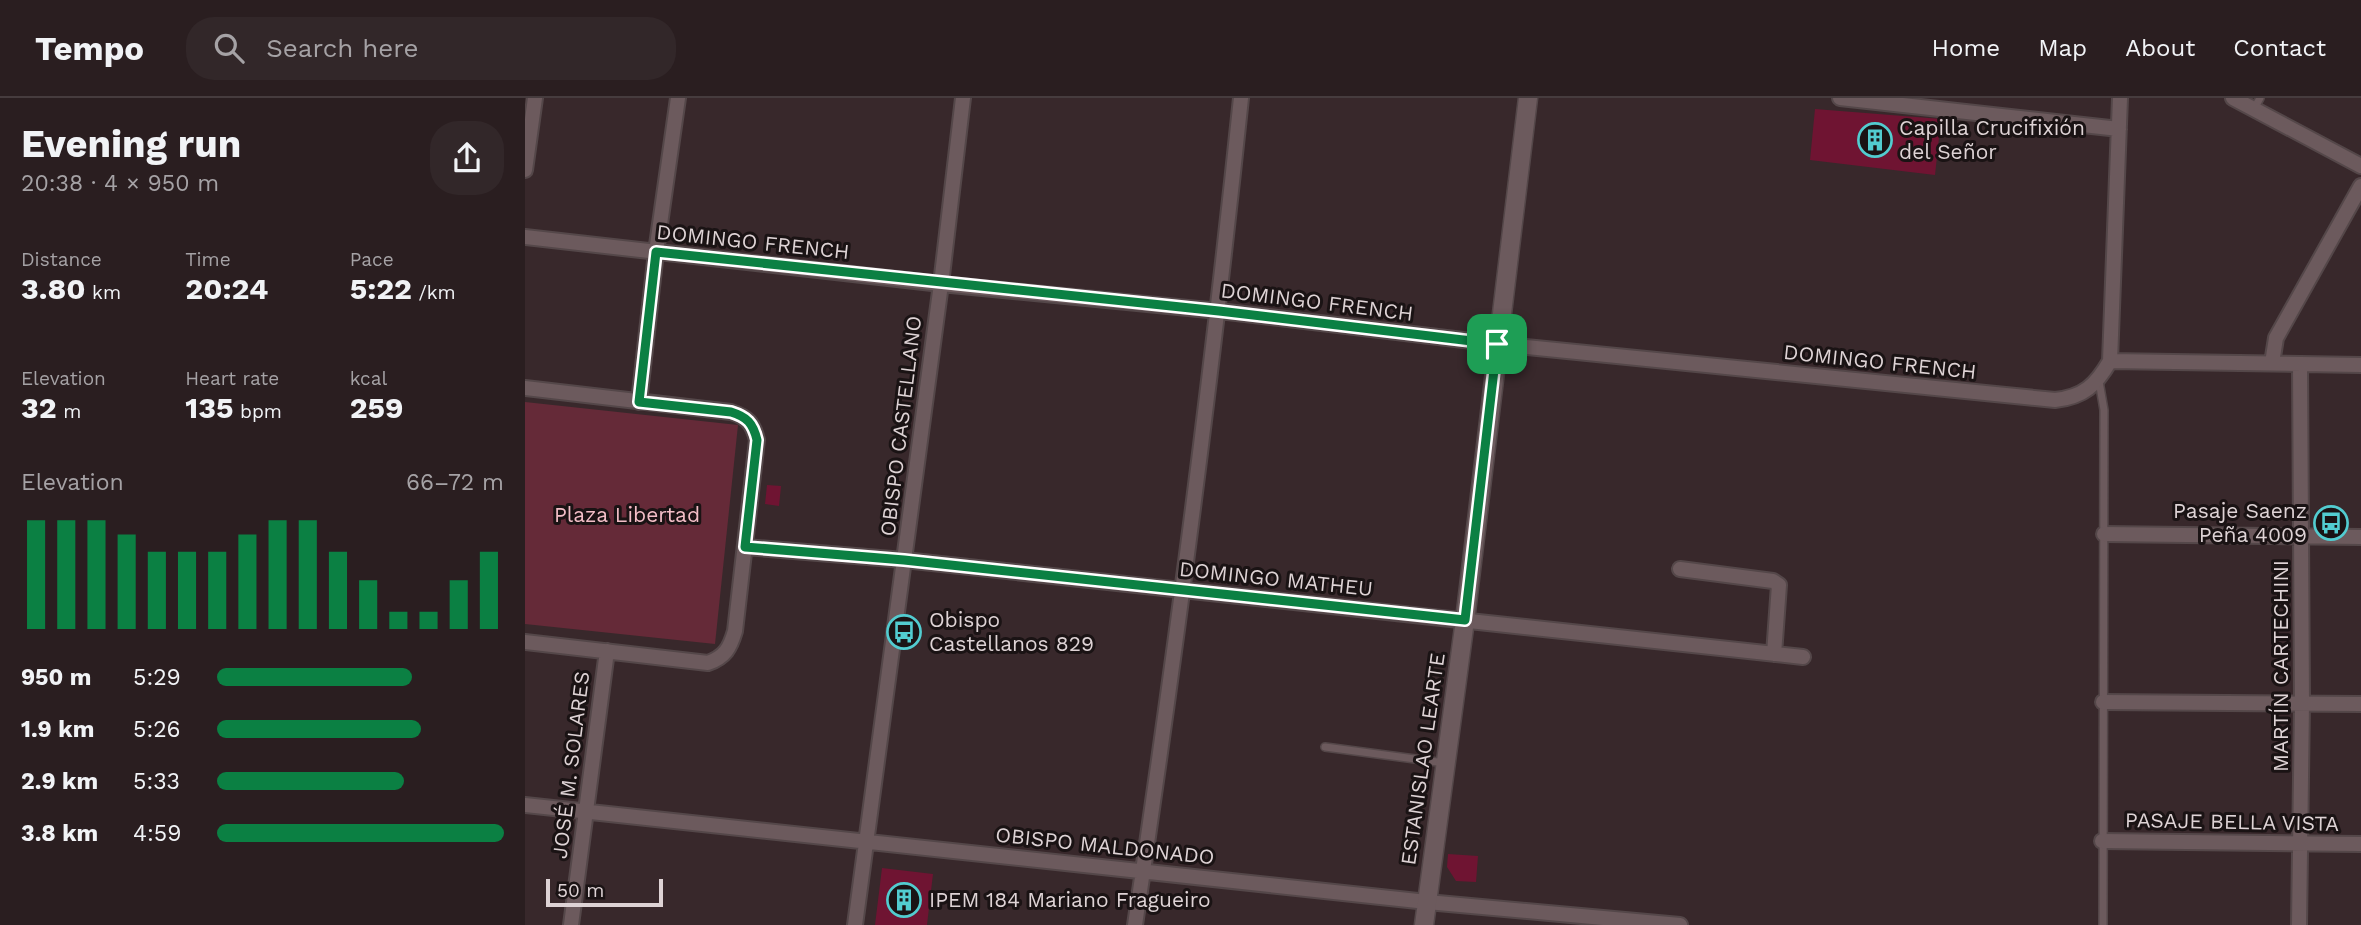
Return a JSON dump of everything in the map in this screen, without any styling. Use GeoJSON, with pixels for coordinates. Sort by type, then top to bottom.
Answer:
{"type":"FeatureCollection","features":[{"type":"Feature","properties":{"kind":"street"},"geometry":{"type":"LineString","coordinates":[[525,170],[535,98]]}},
{"type":"Feature","properties":{"kind":"street"},"geometry":{"type":"LineString","coordinates":[[639,402],[656,252],[678,98]]}},
{"type":"Feature","properties":{"kind":"street","name":"OBISPO CASTELLANO"},"geometry":{"type":"LineString","coordinates":[[855,925],[941,284],[963,98]]}},
{"type":"Feature","properties":{"kind":"street"},"geometry":{"type":"LineString","coordinates":[[1135,925],[1184,591],[1219,311],[1241,98]]}},
{"type":"Feature","properties":{"kind":"street","name":"ESTANISLAO LEARTE"},"geometry":{"type":"LineString","coordinates":[[1424,925],[1465,620],[1528,98]]}},
{"type":"Feature","properties":{"kind":"street"},"geometry":{"type":"LineString","coordinates":[[1846,98],[2119,129]]}},
{"type":"Feature","properties":{"kind":"street"},"geometry":{"type":"LineString","coordinates":[[2099,381],[2110,361],[2120,98]]}},
{"type":"Feature","properties":{"kind":"street"},"geometry":{"type":"LineString","coordinates":[[2234,98],[2257,103],[2361,166]]}},
{"type":"Feature","properties":{"kind":"street"},"geometry":{"type":"LineString","coordinates":[[2272,363],[2276,338],[2361,186]]}},
{"type":"Feature","properties":{"kind":"street","name":"DOMINGO FRENCH"},"geometry":{"type":"LineString","coordinates":[[525,237],[941,284],[1219,311],[1497,344],[2055,400],[2079,395],[2099,381]]}},
{"type":"Feature","properties":{"kind":"street"},"geometry":{"type":"LineString","coordinates":[[2110,361],[2361,365]]}},
{"type":"Feature","properties":{"kind":"street","name":"MARTÍN CARTECHINI"},"geometry":{"type":"LineString","coordinates":[[2299,925],[2302,703],[2300,364]]}},
{"type":"Feature","properties":{"kind":"street"},"geometry":{"type":"LineString","coordinates":[[525,388],[731,412],[744,416],[754,427],[757,440],[734,631],[730,647],[721,659],[708,663],[525,642]]}},
{"type":"Feature","properties":{"kind":"street"},"geometry":{"type":"LineString","coordinates":[[2104,534],[2361,537]]}},
{"type":"Feature","properties":{"kind":"street","name":"DOMINGO MATHEU"},"geometry":{"type":"LineString","coordinates":[[745,547],[904,560],[1803,657]]}},
{"type":"Feature","properties":{"kind":"street"},"geometry":{"type":"LineString","coordinates":[[1680,569],[1779,584],[1774,654]]}},
{"type":"Feature","properties":{"kind":"street","name":"JOSÉ M. SOLARES"},"geometry":{"type":"LineString","coordinates":[[571,925],[607,651]]}},
{"type":"Feature","properties":{"kind":"street"},"geometry":{"type":"LineString","coordinates":[[2103,702],[2361,704]]}},
{"type":"Feature","properties":{"kind":"street","name":"OBISPO MALDONADO"},"geometry":{"type":"LineString","coordinates":[[525,805],[1427,902],[1681,925]]}},
{"type":"Feature","properties":{"kind":"street","name":"PASAJE BELLA VISTA"},"geometry":{"type":"LineString","coordinates":[[2102,841],[2361,844]]}},
{"type":"Feature","properties":{"kind":"lane"},"geometry":{"type":"LineString","coordinates":[[2099,381],[2104,410],[2103,925]]}},
{"type":"Feature","properties":{"kind":"lane"},"geometry":{"type":"LineString","coordinates":[[1325,747],[1445,763]]}},
{"type":"Feature","properties":{"kind":"green space","name":"Plaza Libertad"},"geometry":{"type":"Polygon","coordinates":[[[525,402],[738,425],[715,644],[525,624],[525,402]]]}},
{"type":"Feature","properties":{"kind":"building","name":"Capilla Crucifixión del Señor"},"geometry":{"type":"Polygon","coordinates":[[[1815,109],[1941,119],[1935,175],[1810,160],[1815,109]]]}},
{"type":"Feature","properties":{"kind":"building"},"geometry":{"type":"Polygon","coordinates":[[[767,485],[781,486],[779,506],[765,504],[767,485]]]}},
{"type":"Feature","properties":{"kind":"building"},"geometry":{"type":"Polygon","coordinates":[[[1448,854],[1478,856],[1476,882],[1456,881],[1447,867],[1448,854]]]}},
{"type":"Feature","properties":{"kind":"building","name":"IPEM 184 Mariano Fragueiro"},"geometry":{"type":"Polygon","coordinates":[[[882,868],[933,874],[927,925],[875,925],[882,868]]]}},
{"type":"Feature","properties":{"kind":"place","name":"Capilla Crucifixión del Señor"},"geometry":{"type":"Point","coordinates":[1875,140]}},
{"type":"Feature","properties":{"kind":"place","name":"Pasaje Saenz Peña 4009"},"geometry":{"type":"Point","coordinates":[2331,523]}},
{"type":"Feature","properties":{"kind":"place","name":"Obispo Castellanos 829"},"geometry":{"type":"Point","coordinates":[904,632]}},
{"type":"Feature","properties":{"kind":"place","name":"IPEM 184 Mariano Fragueiro"},"geometry":{"type":"Point","coordinates":[904,900]}},
{"type":"Feature","properties":{"kind":"route"},"geometry":{"type":"LineString","coordinates":[[656,252],[941,284],[1219,311],[1497,344],[1465,620],[904,560],[745,547],[757,440],[754,427],[744,416],[731,412],[639,402],[656,252]]}}]}
